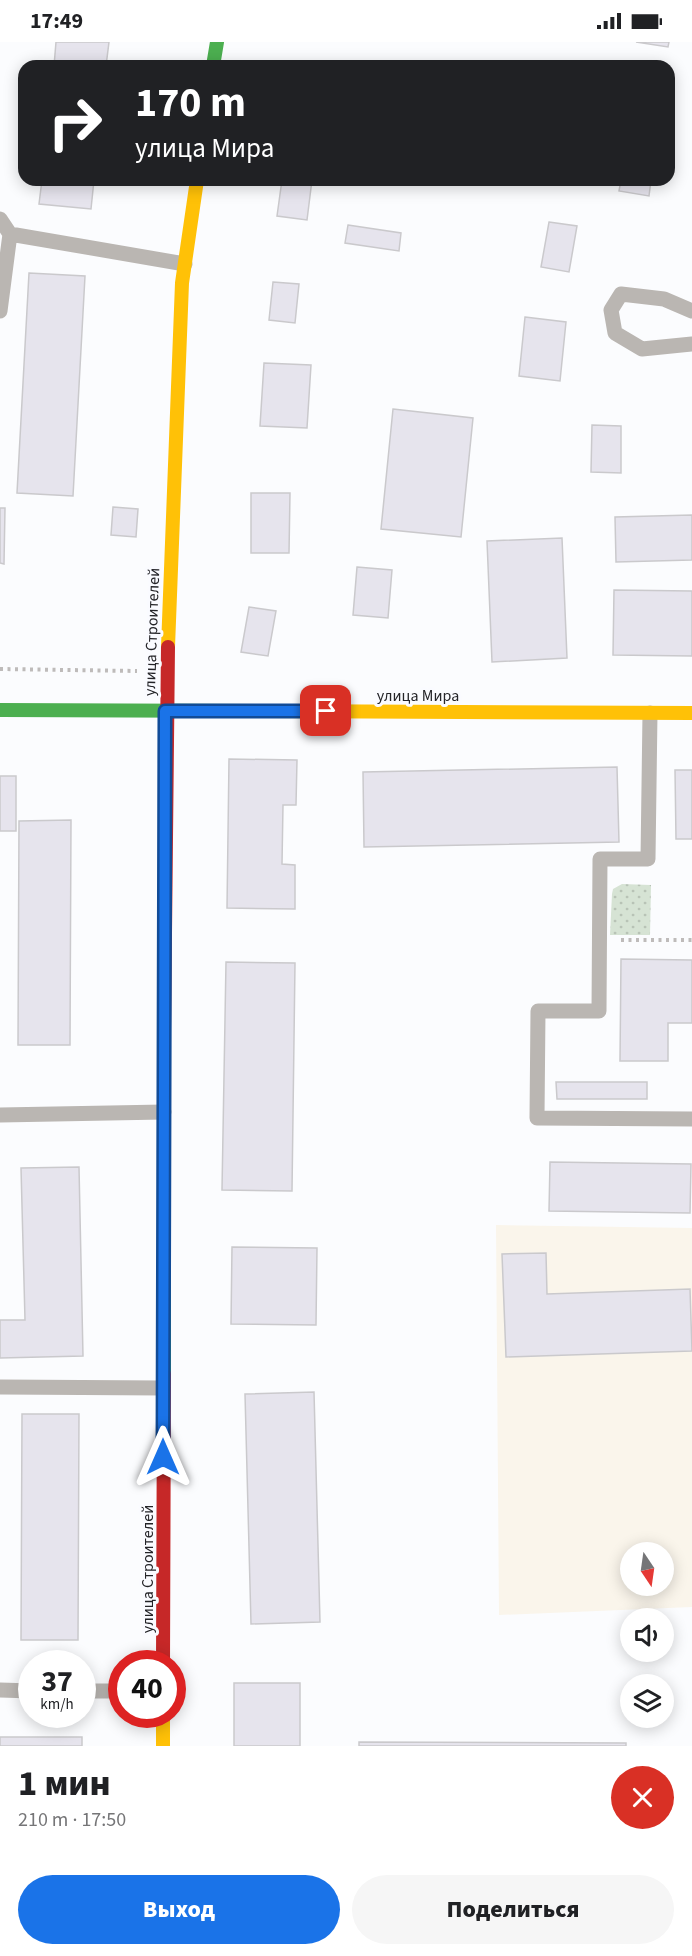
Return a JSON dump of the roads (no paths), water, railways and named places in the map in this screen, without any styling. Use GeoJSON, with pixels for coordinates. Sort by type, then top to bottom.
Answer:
{"type":"FeatureCollection","features":[{"type":"Feature","properties":{"kind":"street"},"geometry":{"type":"LineString","coordinates":[[214,60],[217,42]]}},
{"type":"Feature","properties":{"kind":"street","name":"улица Строителей"},"geometry":{"type":"LineString","coordinates":[[163,1650],[165,711],[185,264],[196,186]]}},
{"type":"Feature","properties":{"kind":"street","name":"улица Мира"},"geometry":{"type":"LineString","coordinates":[[0,710],[692,713]]}},
{"type":"Feature","properties":{"kind":"street"},"geometry":{"type":"LineString","coordinates":[[163,1728],[163,1746]]}},
{"type":"Feature","properties":{"kind":"lane"},"geometry":{"type":"LineString","coordinates":[[0,219],[10,234],[0,311]]}},
{"type":"Feature","properties":{"kind":"lane"},"geometry":{"type":"LineString","coordinates":[[10,234],[185,264]]}},
{"type":"Feature","properties":{"kind":"lane"},"geometry":{"type":"LineString","coordinates":[[692,311],[664,299],[621,294],[611,310],[615,333],[642,349],[692,344]]}},
{"type":"Feature","properties":{"kind":"lane"},"geometry":{"type":"LineString","coordinates":[[650,712],[648,859],[600,859],[598,1011],[538,1011],[537,1118],[692,1119]]}},
{"type":"Feature","properties":{"kind":"lane"},"geometry":{"type":"LineString","coordinates":[[0,1115],[164,1112]]}},
{"type":"Feature","properties":{"kind":"lane"},"geometry":{"type":"LineString","coordinates":[[0,1387],[163,1388]]}},
{"type":"Feature","properties":{"kind":"lane"},"geometry":{"type":"LineString","coordinates":[[0,1690],[18,1690]]}}]}
